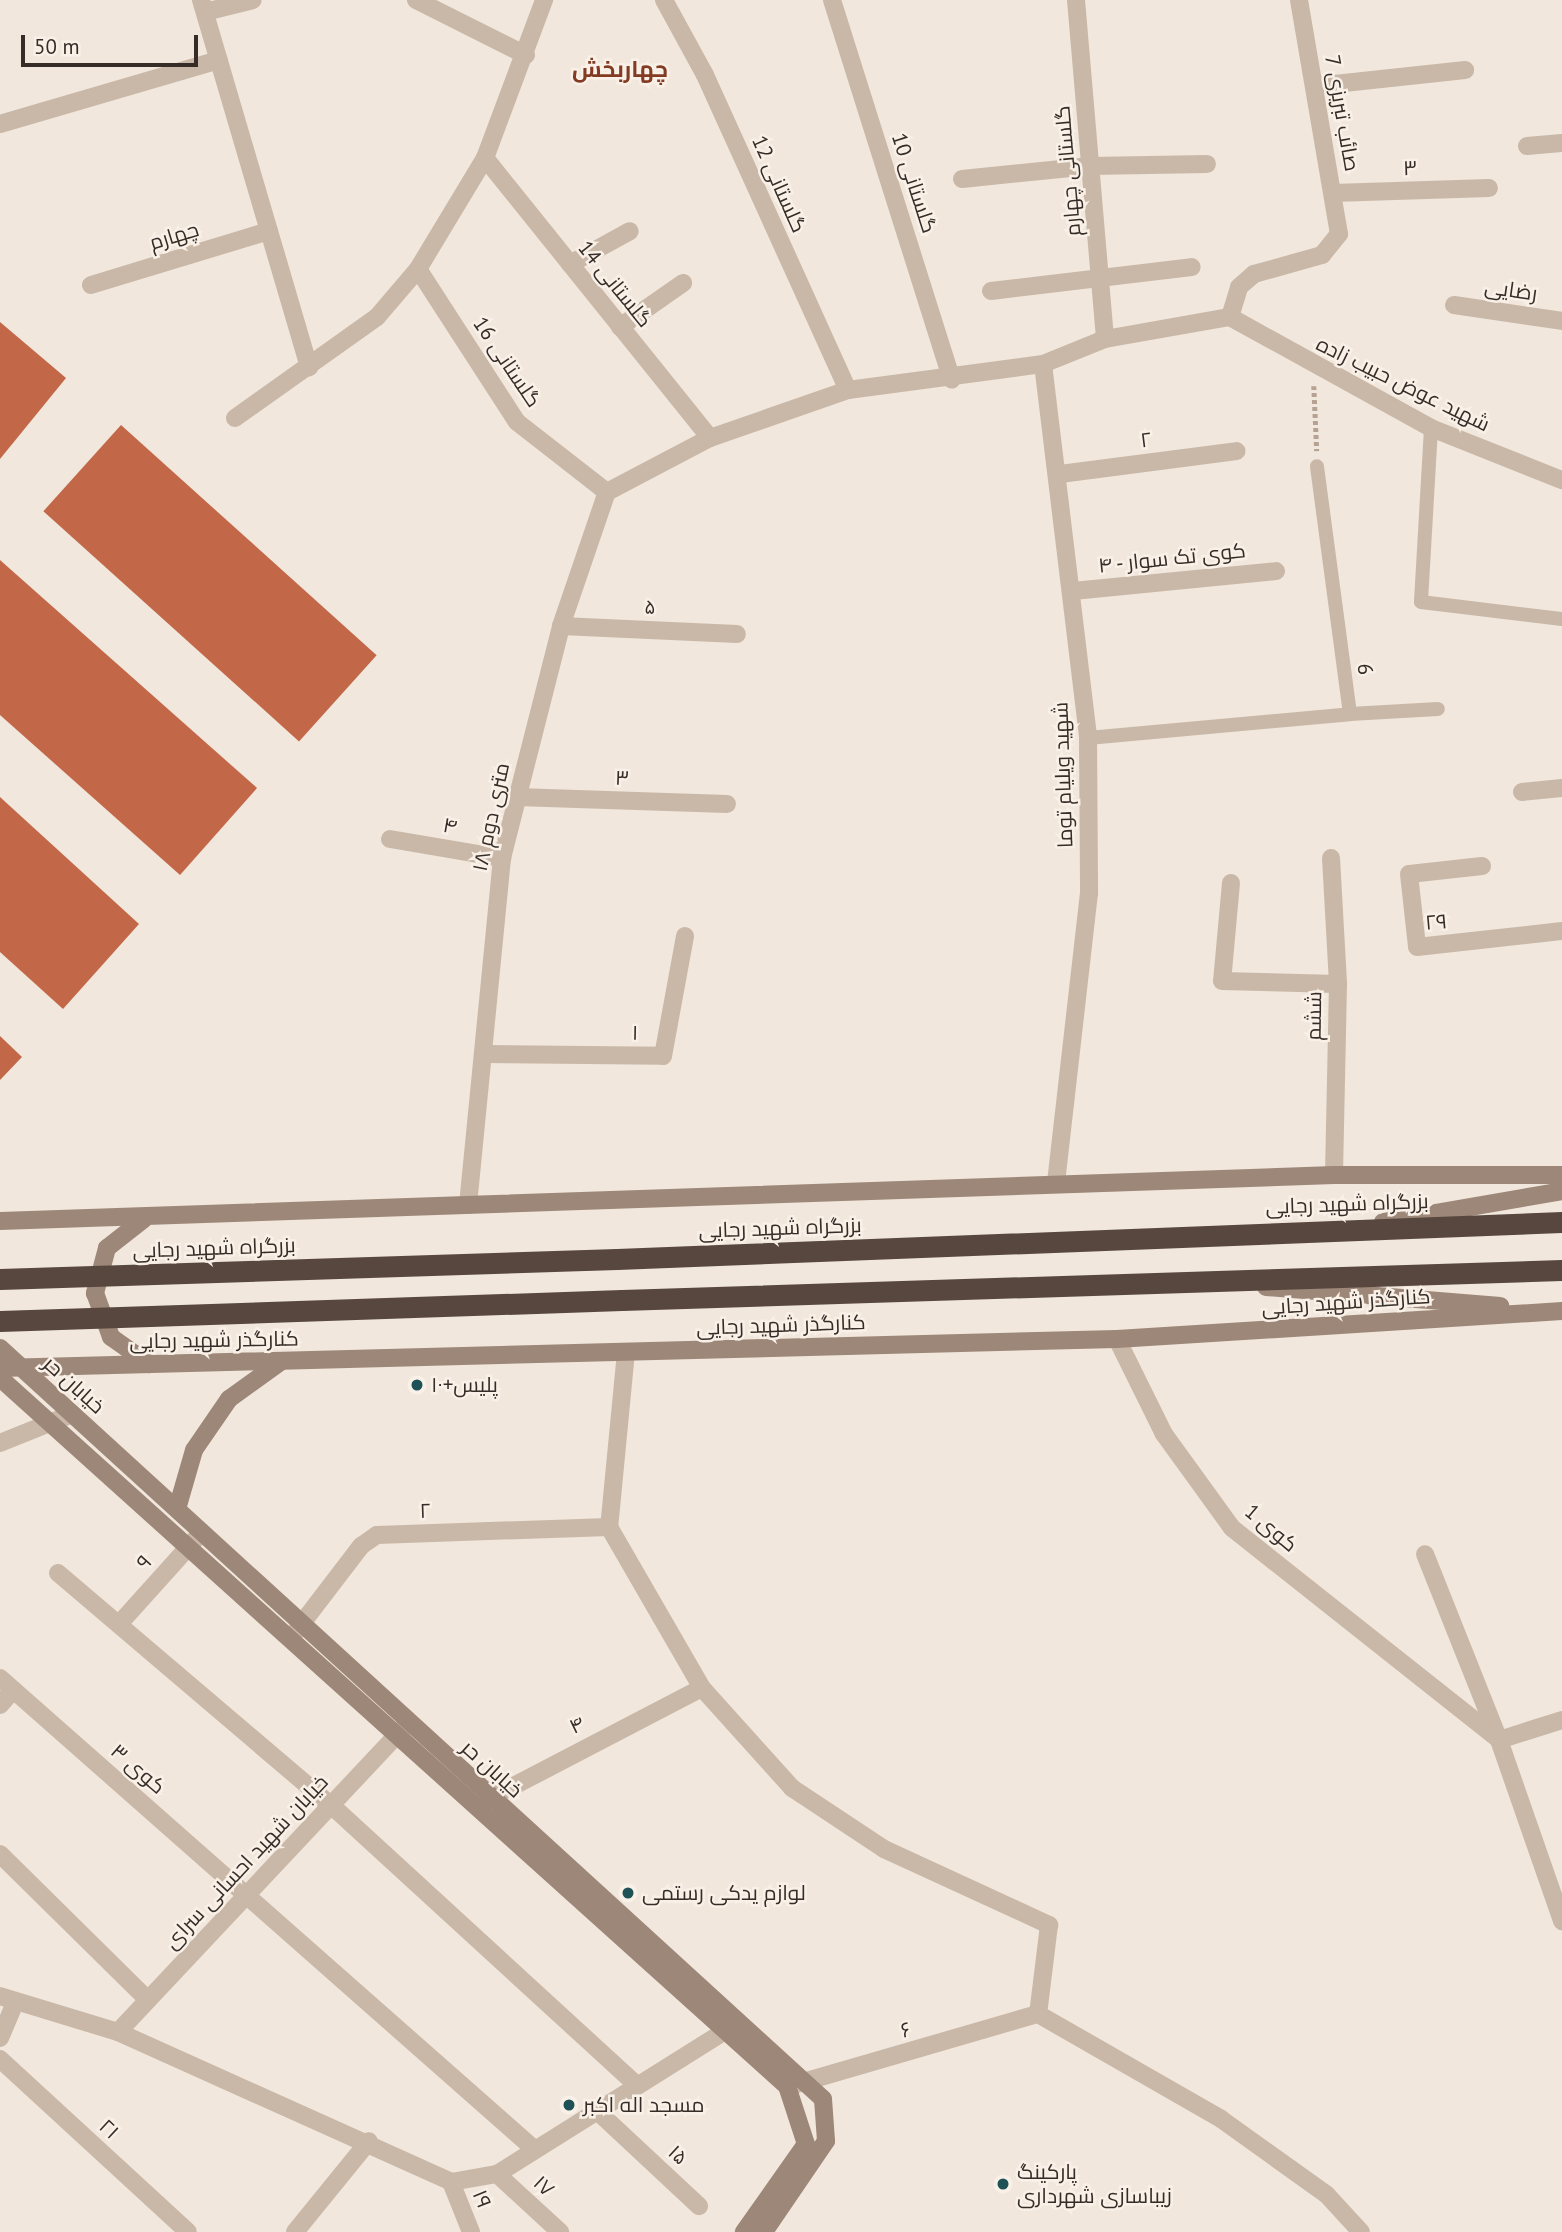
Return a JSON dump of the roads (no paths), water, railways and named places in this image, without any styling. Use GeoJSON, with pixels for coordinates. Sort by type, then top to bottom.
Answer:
{"type":"FeatureCollection","features":[{"type":"Feature","properties":{"kind":"highway","name":"بزرگراه شهید رجایی"},"geometry":{"type":"LineString","coordinates":[[0,1279],[617,1259],[1562,1222]]}},
{"type":"Feature","properties":{"kind":"highway"},"geometry":{"type":"LineString","coordinates":[[0,1321],[1562,1270]]}},
{"type":"Feature","properties":{"kind":"main road"},"geometry":{"type":"LineString","coordinates":[[0,1221],[144,1219],[1334,1175],[1562,1175]]}},
{"type":"Feature","properties":{"kind":"main road"},"geometry":{"type":"LineString","coordinates":[[1341,1229],[1562,1191]]}},
{"type":"Feature","properties":{"kind":"main road"},"geometry":{"type":"LineString","coordinates":[[144,1219],[107,1248],[95,1293],[111,1337],[149,1364]]}},
{"type":"Feature","properties":{"kind":"main road"},"geometry":{"type":"LineString","coordinates":[[1193,1281],[1562,1311]]}},
{"type":"Feature","properties":{"kind":"main road","name":"کنارگذر شهید رجایی"},"geometry":{"type":"LineString","coordinates":[[0,1368],[279,1363],[1117,1339],[1562,1311]]}},
{"type":"Feature","properties":{"kind":"main road","name":"خیابان حر"},"geometry":{"type":"LineString","coordinates":[[0,1348],[177,1508],[197,1539]]}},
{"type":"Feature","properties":{"kind":"main road"},"geometry":{"type":"LineString","coordinates":[[177,1508],[194,1450],[229,1399],[279,1363]]}},
{"type":"Feature","properties":{"kind":"main road","name":"خیابان حر"},"geometry":{"type":"LineString","coordinates":[[0,1378],[49,1422],[197,1539],[481,1801],[722,2032],[787,2086]]}},
{"type":"Feature","properties":{"kind":"main road","name":"خیابان حر"},"geometry":{"type":"LineString","coordinates":[[481,1801],[808,2083],[823,2099],[827,2141],[764,2232]]}},
{"type":"Feature","properties":{"kind":"main road"},"geometry":{"type":"LineString","coordinates":[[744,2232],[806,2144],[787,2086]]}},
{"type":"Feature","properties":{"kind":"street"},"geometry":{"type":"LineString","coordinates":[[253,0],[203,6],[309,367]]}},
{"type":"Feature","properties":{"kind":"street"},"geometry":{"type":"LineString","coordinates":[[416,0],[526,55]]}},
{"type":"Feature","properties":{"kind":"street"},"geometry":{"type":"LineString","coordinates":[[235,418],[377,317],[418,269],[485,158],[526,55],[544,0]]}},
{"type":"Feature","properties":{"kind":"street","name":"گلستانی 12"},"geometry":{"type":"LineString","coordinates":[[664,0],[705,75],[848,390]]}},
{"type":"Feature","properties":{"kind":"street","name":"گلستانی 10"},"geometry":{"type":"LineString","coordinates":[[832,0],[952,380]]}},
{"type":"Feature","properties":{"kind":"street","name":"گلستانی چهارم"},"geometry":{"type":"LineString","coordinates":[[1076,0],[1105,339]]}},
{"type":"Feature","properties":{"kind":"street","name":"صائب تبریزی 7"},"geometry":{"type":"LineString","coordinates":[[1230,317],[1239,287],[1254,274],[1322,255],[1339,234],[1316,86],[1299,0]]}},
{"type":"Feature","properties":{"kind":"street"},"geometry":{"type":"LineString","coordinates":[[0,124],[219,60]]}},
{"type":"Feature","properties":{"kind":"street"},"geometry":{"type":"LineString","coordinates":[[1316,86],[1465,70]]}},
{"type":"Feature","properties":{"kind":"street"},"geometry":{"type":"LineString","coordinates":[[1527,146],[1562,144]]}},
{"type":"Feature","properties":{"kind":"street","name":"گلستانی 14"},"geometry":{"type":"LineString","coordinates":[[485,158],[710,438]]}},
{"type":"Feature","properties":{"kind":"street"},"geometry":{"type":"LineString","coordinates":[[962,179],[1090,166],[1207,164]]}},
{"type":"Feature","properties":{"kind":"street","name":"۳"},"geometry":{"type":"LineString","coordinates":[[1333,193],[1489,188]]}},
{"type":"Feature","properties":{"kind":"street"},"geometry":{"type":"LineString","coordinates":[[570,264],[629,230]]}},
{"type":"Feature","properties":{"kind":"street","name":"چهارم"},"geometry":{"type":"LineString","coordinates":[[91,285],[269,231]]}},
{"type":"Feature","properties":{"kind":"street"},"geometry":{"type":"LineString","coordinates":[[991,291],[1192,267]]}},
{"type":"Feature","properties":{"kind":"street","name":"گلستانی 16"},"geometry":{"type":"LineString","coordinates":[[418,269],[517,422],[607,492]]}},
{"type":"Feature","properties":{"kind":"street"},"geometry":{"type":"LineString","coordinates":[[620,327],[683,283]]}},
{"type":"Feature","properties":{"kind":"street","name":"رضایی"},"geometry":{"type":"LineString","coordinates":[[1454,305],[1562,321]]}},
{"type":"Feature","properties":{"kind":"street"},"geometry":{"type":"LineString","coordinates":[[607,492],[710,438],[848,390],[952,380],[1044,364],[1105,339],[1230,317]]}},
{"type":"Feature","properties":{"kind":"street","name":"شهید عوض حبیب زاده"},"geometry":{"type":"LineString","coordinates":[[1230,317],[1313,368],[1431,428],[1562,480]]}},
{"type":"Feature","properties":{"kind":"street","name":"شهید ویلیام توما"},"geometry":{"type":"LineString","coordinates":[[1044,364],[1060,474],[1088,738],[1089,893],[1056,1184]]}},
{"type":"Feature","properties":{"kind":"street","name":"۲"},"geometry":{"type":"LineString","coordinates":[[1060,474],[1237,451]]}},
{"type":"Feature","properties":{"kind":"street","name":"۱۸ متری دوم"},"geometry":{"type":"LineString","coordinates":[[468,1205],[502,858],[561,626],[607,492]]}},
{"type":"Feature","properties":{"kind":"street","name":"۴ - کوی تک سوار"},"geometry":{"type":"LineString","coordinates":[[1073,591],[1276,571]]}},
{"type":"Feature","properties":{"kind":"street","name":"۵"},"geometry":{"type":"LineString","coordinates":[[561,626],[737,634]]}},
{"type":"Feature","properties":{"kind":"street"},"geometry":{"type":"LineString","coordinates":[[1522,792],[1562,788]]}},
{"type":"Feature","properties":{"kind":"street","name":"۳"},"geometry":{"type":"LineString","coordinates":[[517,797],[727,804]]}},
{"type":"Feature","properties":{"kind":"street","name":"۴"},"geometry":{"type":"LineString","coordinates":[[390,839],[502,858]]}},
{"type":"Feature","properties":{"kind":"street","name":"ششم"},"geometry":{"type":"LineString","coordinates":[[1331,858],[1338,984],[1334,1175]]}},
{"type":"Feature","properties":{"kind":"street","name":"۲۹"},"geometry":{"type":"LineString","coordinates":[[1482,866],[1409,874],[1417,947],[1562,931]]}},
{"type":"Feature","properties":{"kind":"street"},"geometry":{"type":"LineString","coordinates":[[1231,883],[1222,981],[1338,984]]}},
{"type":"Feature","properties":{"kind":"street","name":"۱"},"geometry":{"type":"LineString","coordinates":[[484,1054],[663,1056],[685,936]]}},
{"type":"Feature","properties":{"kind":"street","name":"کوی 1"},"geometry":{"type":"LineString","coordinates":[[1117,1339],[1164,1434],[1232,1528],[1421,1675],[1499,1740]]}},
{"type":"Feature","properties":{"kind":"street"},"geometry":{"type":"LineString","coordinates":[[626,1353],[609,1527],[702,1688],[792,1788],[884,1849],[1049,1925],[1038,2014],[1221,2119],[1327,2195],[1361,2232]]}},
{"type":"Feature","properties":{"kind":"street"},"geometry":{"type":"LineString","coordinates":[[0,1443],[72,1414]]}},
{"type":"Feature","properties":{"kind":"street","name":"۲"},"geometry":{"type":"LineString","coordinates":[[297,1631],[361,1546],[377,1535],[609,1527]]}},
{"type":"Feature","properties":{"kind":"street","name":"۹"},"geometry":{"type":"LineString","coordinates":[[120,1623],[197,1539]]}},
{"type":"Feature","properties":{"kind":"street"},"geometry":{"type":"LineString","coordinates":[[1425,1554],[1499,1740],[1562,1921]]}},
{"type":"Feature","properties":{"kind":"street"},"geometry":{"type":"LineString","coordinates":[[58,1573],[331,1805],[634,2084]]}},
{"type":"Feature","properties":{"kind":"street"},"geometry":{"type":"LineString","coordinates":[[0,1705],[7,1684]]}},
{"type":"Feature","properties":{"kind":"street","name":"کوی ۳"},"geometry":{"type":"LineString","coordinates":[[7,1684],[534,2149]]}},
{"type":"Feature","properties":{"kind":"street","name":"۴"},"geometry":{"type":"LineString","coordinates":[[481,1801],[702,1688]]}},
{"type":"Feature","properties":{"kind":"street"},"geometry":{"type":"LineString","coordinates":[[1499,1740],[1562,1720]]}},
{"type":"Feature","properties":{"kind":"street","name":"خیابان شهید احسانی سرای"},"geometry":{"type":"LineString","coordinates":[[118,2032],[402,1729]]}},
{"type":"Feature","properties":{"kind":"street"},"geometry":{"type":"LineString","coordinates":[[0,1854],[148,2000]]}},
{"type":"Feature","properties":{"kind":"street"},"geometry":{"type":"LineString","coordinates":[[0,2038],[7,1999],[118,2032],[369,2141],[451,2182],[498,2174],[634,2084],[738,2023]]}},
{"type":"Feature","properties":{"kind":"street","name":"۶"},"geometry":{"type":"LineString","coordinates":[[787,2086],[808,2083],[1038,2014]]}},
{"type":"Feature","properties":{"kind":"street","name":"۲۱"},"geometry":{"type":"LineString","coordinates":[[0,2059],[188,2232]]}},
{"type":"Feature","properties":{"kind":"street","name":"۱۵"},"geometry":{"type":"LineString","coordinates":[[596,2110],[699,2206]]}},
{"type":"Feature","properties":{"kind":"street"},"geometry":{"type":"LineString","coordinates":[[295,2232],[369,2141]]}},
{"type":"Feature","properties":{"kind":"street","name":"۱۷"},"geometry":{"type":"LineString","coordinates":[[498,2174],[560,2232]]}},
{"type":"Feature","properties":{"kind":"street","name":"۱۹"},"geometry":{"type":"LineString","coordinates":[[451,2182],[471,2232]]}},
{"type":"Feature","properties":{"kind":"lane"},"geometry":{"type":"LineString","coordinates":[[1431,428],[1421,602],[1562,619]]}},
{"type":"Feature","properties":{"kind":"lane","name":"6"},"geometry":{"type":"LineString","coordinates":[[1317,466],[1350,714]]}},
{"type":"Feature","properties":{"kind":"lane"},"geometry":{"type":"LineString","coordinates":[[1088,738],[1350,714],[1438,709]]}},
{"type":"Feature","properties":{"kind":"place","name":"پلیس+١٠"},"geometry":{"type":"Point","coordinates":[417,1385]}},
{"type":"Feature","properties":{"kind":"place","name":"لوازم یدکی رستمی"},"geometry":{"type":"Point","coordinates":[628,1893]}},
{"type":"Feature","properties":{"kind":"place","name":"مسجد اله اکبر"},"geometry":{"type":"Point","coordinates":[569,2105]}},
{"type":"Feature","properties":{"kind":"place","name":"پارکینگ زیباسازی شهرداری"},"geometry":{"type":"Point","coordinates":[1003,2184]}},
{"type":"Feature","properties":{"kind":"district","name":"چهاربخش"},"geometry":{"type":"Point","coordinates":[620,69]}}]}
